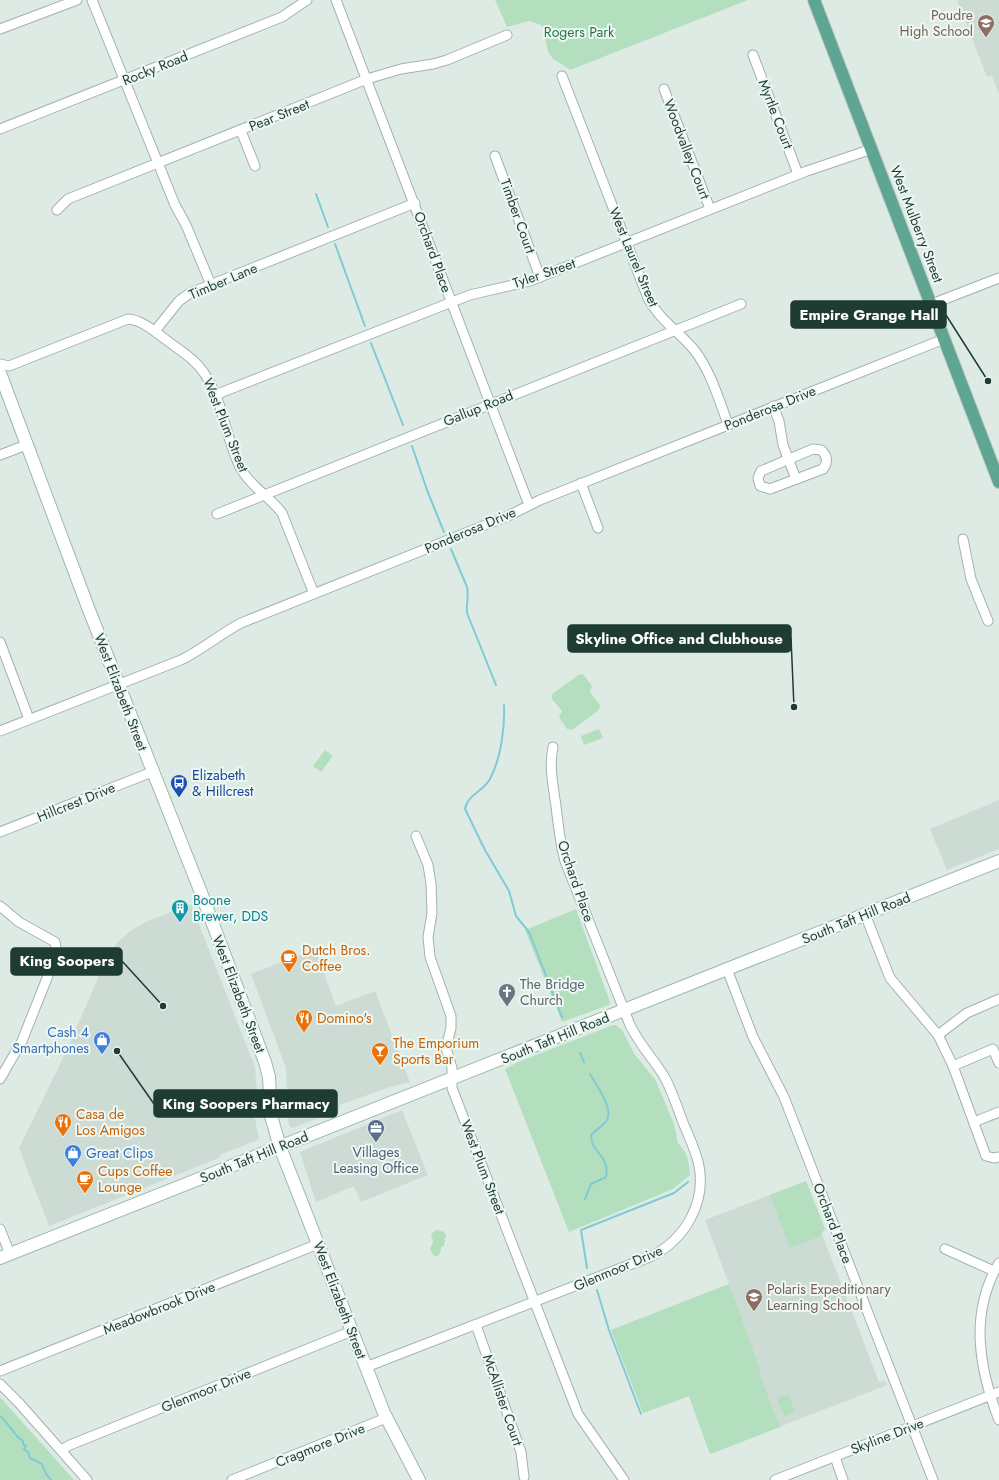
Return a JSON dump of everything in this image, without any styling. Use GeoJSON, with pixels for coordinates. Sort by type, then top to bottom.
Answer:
{"type":"FeatureCollection","features":[{"type":"Feature","properties":{"kind":"main road","name":"West Mulberry Street"},"geometry":{"type":"LineString","coordinates":[[814,0],[932,304],[999,482]]}},
{"type":"Feature","properties":{"kind":"main road","name":"West Elizabeth Street"},"geometry":{"type":"LineString","coordinates":[[0,373],[26,445],[152,772],[202,896],[265,1062],[269,1077],[271,1116],[280,1147],[386,1418],[419,1480]]}},
{"type":"Feature","properties":{"kind":"main road","name":"South Taft Hill Road"},"geometry":{"type":"LineString","coordinates":[[5,1256],[999,861]]}},
{"type":"Feature","properties":{"kind":"street"},"geometry":{"type":"LineString","coordinates":[[0,29],[78,0]]}},
{"type":"Feature","properties":{"kind":"street"},"geometry":{"type":"LineString","coordinates":[[92,0],[211,285]]}},
{"type":"Feature","properties":{"kind":"street","name":"Rocky Road"},"geometry":{"type":"LineString","coordinates":[[0,129],[282,18],[307,0]]}},
{"type":"Feature","properties":{"kind":"street","name":"Orchard Place"},"geometry":{"type":"LineString","coordinates":[[336,0],[415,203],[529,505]]}},
{"type":"Feature","properties":{"kind":"street","name":"Pear Street"},"geometry":{"type":"LineString","coordinates":[[57,210],[68,199],[367,80],[401,69],[433,64],[447,60],[507,35]]}},
{"type":"Feature","properties":{"kind":"street","name":"Myrtle Court"},"geometry":{"type":"LineString","coordinates":[[753,55],[798,174]]}},
{"type":"Feature","properties":{"kind":"street","name":"West Laurel Street"},"geometry":{"type":"LineString","coordinates":[[562,76],[625,242],[652,305],[661,318],[690,345],[703,364],[728,424]]}},
{"type":"Feature","properties":{"kind":"street","name":"Woodvalley Court"},"geometry":{"type":"LineString","coordinates":[[664,89],[710,209]]}},
{"type":"Feature","properties":{"kind":"street"},"geometry":{"type":"LineString","coordinates":[[241,131],[255,166]]}},
{"type":"Feature","properties":{"kind":"street","name":"Tyler Street"},"geometry":{"type":"LineString","coordinates":[[215,395],[452,302],[483,291],[530,281],[798,174],[872,149]]}},
{"type":"Feature","properties":{"kind":"street","name":"Timber Court"},"geometry":{"type":"LineString","coordinates":[[495,156],[540,277]]}},
{"type":"Feature","properties":{"kind":"street","name":"Timber Lane"},"geometry":{"type":"LineString","coordinates":[[155,331],[169,312],[184,297],[415,203]]}},
{"type":"Feature","properties":{"kind":"street"},"geometry":{"type":"LineString","coordinates":[[932,304],[999,278]]}},
{"type":"Feature","properties":{"kind":"street","name":"Gallup Road"},"geometry":{"type":"LineString","coordinates":[[217,514],[740,304]]}},
{"type":"Feature","properties":{"kind":"street"},"geometry":{"type":"LineString","coordinates":[[0,364],[9,366],[128,319],[135,319],[155,331]]}},
{"type":"Feature","properties":{"kind":"street","name":"West Plum Street"},"geometry":{"type":"LineString","coordinates":[[155,331],[199,367],[205,374],[215,395],[241,468],[248,480],[278,508],[286,519],[314,594]]}},
{"type":"Feature","properties":{"kind":"street","name":"Ponderosa Drive"},"geometry":{"type":"LineString","coordinates":[[0,731],[181,660],[199,651],[240,623],[508,516],[529,505],[581,483],[944,339]]}},
{"type":"Feature","properties":{"kind":"street"},"geometry":{"type":"LineString","coordinates":[[773,406],[779,421],[783,445],[796,480]]}},
{"type":"Feature","properties":{"kind":"street"},"geometry":{"type":"LineString","coordinates":[[0,455],[26,445]]}},
{"type":"Feature","properties":{"kind":"street"},"geometry":{"type":"LineString","coordinates":[[816,449],[821,450],[826,456],[827,462],[823,469],[796,480],[770,489],[765,489],[759,484],[758,476],[761,471],[789,459],[816,449]]}},
{"type":"Feature","properties":{"kind":"street"},"geometry":{"type":"LineString","coordinates":[[581,483],[598,528]]}},
{"type":"Feature","properties":{"kind":"street"},"geometry":{"type":"LineString","coordinates":[[963,539],[971,579],[988,621]]}},
{"type":"Feature","properties":{"kind":"street"},"geometry":{"type":"LineString","coordinates":[[0,642],[30,719]]}},
{"type":"Feature","properties":{"kind":"street","name":"Orchard Place"},"geometry":{"type":"LineString","coordinates":[[553,747],[550,762],[562,849],[624,1010]]}},
{"type":"Feature","properties":{"kind":"street","name":"Hillcrest Drive"},"geometry":{"type":"LineString","coordinates":[[0,832],[152,772]]}},
{"type":"Feature","properties":{"kind":"street","name":"West Plum Street"},"geometry":{"type":"LineString","coordinates":[[416,836],[428,865],[432,884],[432,908],[428,948],[431,961],[451,1016],[446,1048],[452,1068],[452,1088],[578,1414],[584,1426],[614,1464],[624,1480]]}},
{"type":"Feature","properties":{"kind":"street"},"geometry":{"type":"LineString","coordinates":[[0,906],[19,922],[55,942],[58,953],[22,1041],[0,1079]]}},
{"type":"Feature","properties":{"kind":"street"},"geometry":{"type":"LineString","coordinates":[[865,914],[890,978],[938,1034],[953,1066],[986,1156],[994,1158],[999,1157]]}},
{"type":"Feature","properties":{"kind":"street","name":"Orchard Place"},"geometry":{"type":"LineString","coordinates":[[727,969],[753,1037],[784,1097],[933,1480]]}},
{"type":"Feature","properties":{"kind":"street"},"geometry":{"type":"LineString","coordinates":[[938,1034],[967,1013],[998,1003]]}},
{"type":"Feature","properties":{"kind":"street","name":"Glenmoor Drive"},"geometry":{"type":"LineString","coordinates":[[366,1367],[652,1256],[665,1248],[684,1230],[696,1204],[700,1177],[696,1155],[665,1078],[636,1039],[624,1010]]}},
{"type":"Feature","properties":{"kind":"street"},"geometry":{"type":"LineString","coordinates":[[953,1066],[993,1049],[999,1063]]}},
{"type":"Feature","properties":{"kind":"street"},"geometry":{"type":"LineString","coordinates":[[974,1122],[999,1112]]}},
{"type":"Feature","properties":{"kind":"street"},"geometry":{"type":"LineString","coordinates":[[0,1229],[5,1256]]}},
{"type":"Feature","properties":{"kind":"street","name":"Meadowbrook Drive"},"geometry":{"type":"LineString","coordinates":[[0,1371],[318,1244]]}},
{"type":"Feature","properties":{"kind":"street"},"geometry":{"type":"LineString","coordinates":[[945,1249],[997,1267],[984,1296],[979,1331],[982,1364],[990,1396],[999,1420]]}},
{"type":"Feature","properties":{"kind":"street","name":"McAllister Court"},"geometry":{"type":"LineString","coordinates":[[476,1325],[521,1452],[524,1477]]}},
{"type":"Feature","properties":{"kind":"street","name":"Glenmoor Drive"},"geometry":{"type":"LineString","coordinates":[[61,1450],[77,1442],[352,1331]]}},
{"type":"Feature","properties":{"kind":"street"},"geometry":{"type":"LineString","coordinates":[[0,1384],[87,1480]]}},
{"type":"Feature","properties":{"kind":"street","name":"Skyline Drive"},"geometry":{"type":"LineString","coordinates":[[775,1480],[999,1392]]}},
{"type":"Feature","properties":{"kind":"street","name":"Cragmore Drive"},"geometry":{"type":"LineString","coordinates":[[232,1480],[386,1418]]}},
{"type":"Feature","properties":{"kind":"street"},"geometry":{"type":"LineString","coordinates":[[835,1457],[843,1480]]}},
{"type":"Feature","properties":{"kind":"shaded area","name":"Poudre High School"},"geometry":{"type":"Polygon","coordinates":[[[957,0],[999,0],[999,94],[992,76],[987,77],[957,0]]]}},
{"type":"Feature","properties":{"kind":"shaded area"},"geometry":{"type":"Polygon","coordinates":[[[999,800],[999,849],[947,870],[930,829],[999,800]]]}},
{"type":"Feature","properties":{"kind":"shaded area"},"geometry":{"type":"Polygon","coordinates":[[[191,904],[255,1067],[257,1092],[255,1119],[259,1138],[258,1140],[222,1154],[219,1158],[49,1226],[19,1148],[64,1056],[107,958],[116,944],[130,931],[148,921],[191,904]]]}},
{"type":"Feature","properties":{"kind":"shaded area"},"geometry":{"type":"Polygon","coordinates":[[[315,949],[336,1006],[375,991],[410,1082],[387,1088],[340,1105],[338,1112],[294,1128],[290,1127],[285,1110],[287,1096],[286,1068],[251,974],[315,949]]]}},
{"type":"Feature","properties":{"kind":"shaded area"},"geometry":{"type":"Polygon","coordinates":[[[402,1110],[428,1175],[361,1202],[354,1186],[316,1202],[300,1152],[402,1110]]]}},
{"type":"Feature","properties":{"kind":"shaded area","name":"Polaris Expeditionary Learning School"},"geometry":{"type":"Polygon","coordinates":[[[806,1181],[825,1229],[822,1234],[879,1382],[885,1381],[887,1385],[710,1454],[689,1396],[643,1413],[611,1330],[729,1284],[705,1220],[806,1181]]]}},
{"type":"Feature","properties":{"kind":"green space","name":"Rogers Park"},"geometry":{"type":"Polygon","coordinates":[[[495,0],[748,0],[570,70],[550,55],[547,48],[545,32],[541,25],[529,21],[507,27],[495,0]]]}},
{"type":"Feature","properties":{"kind":"green space"},"geometry":{"type":"Polygon","coordinates":[[[580,674],[584,675],[592,686],[590,692],[600,705],[599,710],[572,730],[567,729],[559,717],[562,711],[552,699],[552,694],[580,674]]]}},
{"type":"Feature","properties":{"kind":"green space"},"geometry":{"type":"Polygon","coordinates":[[[599,729],[603,738],[584,745],[581,736],[599,729]]]}},
{"type":"Feature","properties":{"kind":"green space"},"geometry":{"type":"Polygon","coordinates":[[[325,750],[333,756],[321,772],[313,766],[325,750]]]}},
{"type":"Feature","properties":{"kind":"green space"},"geometry":{"type":"Polygon","coordinates":[[[576,909],[610,1002],[609,1005],[562,1022],[525,930],[576,909]]]}},
{"type":"Feature","properties":{"kind":"green space"},"geometry":{"type":"Polygon","coordinates":[[[616,1025],[622,1030],[635,1055],[655,1079],[674,1124],[678,1143],[685,1152],[688,1160],[690,1175],[673,1189],[569,1232],[505,1069],[518,1062],[616,1025]]]}},
{"type":"Feature","properties":{"kind":"green space"},"geometry":{"type":"Polygon","coordinates":[[[806,1181],[825,1229],[820,1234],[821,1236],[790,1248],[770,1195],[806,1181]]]}},
{"type":"Feature","properties":{"kind":"green space"},"geometry":{"type":"Polygon","coordinates":[[[436,1230],[443,1231],[446,1235],[444,1246],[441,1247],[441,1251],[437,1257],[433,1255],[430,1248],[433,1242],[431,1234],[436,1230]]]}},
{"type":"Feature","properties":{"kind":"green space"},"geometry":{"type":"Polygon","coordinates":[[[729,1284],[761,1372],[759,1373],[780,1427],[710,1454],[689,1396],[643,1413],[611,1330],[729,1284]]]}},
{"type":"Feature","properties":{"kind":"green space"},"geometry":{"type":"Polygon","coordinates":[[[788,1394],[795,1412],[784,1416],[777,1398],[788,1394]]]}},
{"type":"Feature","properties":{"kind":"green space"},"geometry":{"type":"Polygon","coordinates":[[[0,1397],[74,1480],[0,1480],[0,1397]]]}},
{"type":"Feature","properties":{"kind":"waterway"},"geometry":{"type":"LineString","coordinates":[[316,194],[328,227]]}},
{"type":"Feature","properties":{"kind":"waterway"},"geometry":{"type":"LineString","coordinates":[[335,244],[365,326]]}},
{"type":"Feature","properties":{"kind":"waterway"},"geometry":{"type":"LineString","coordinates":[[371,343],[403,425]]}},
{"type":"Feature","properties":{"kind":"waterway"},"geometry":{"type":"LineString","coordinates":[[412,446],[427,490],[444,532]]}},
{"type":"Feature","properties":{"kind":"waterway"},"geometry":{"type":"LineString","coordinates":[[451,549],[467,587],[467,613],[496,685]]}},
{"type":"Feature","properties":{"kind":"waterway"},"geometry":{"type":"LineString","coordinates":[[504,705],[502,743],[494,771],[484,787],[469,800],[465,809],[485,850],[509,891],[516,916],[529,932],[562,1017]]}},
{"type":"Feature","properties":{"kind":"waterway"},"geometry":{"type":"LineString","coordinates":[[580,1053],[584,1062]]}},
{"type":"Feature","properties":{"kind":"waterway"},"geometry":{"type":"LineString","coordinates":[[585,1199],[591,1184],[606,1177],[607,1170],[603,1159],[594,1146],[591,1135],[602,1126],[609,1115],[603,1097],[590,1074]]}},
{"type":"Feature","properties":{"kind":"waterway"},"geometry":{"type":"LineString","coordinates":[[587,1268],[581,1230],[674,1193],[688,1182]]}},
{"type":"Feature","properties":{"kind":"waterway"},"geometry":{"type":"LineString","coordinates":[[597,1290],[609,1330],[641,1414]]}},
{"type":"Feature","properties":{"kind":"waterway"},"geometry":{"type":"LineString","coordinates":[[0,1416],[16,1436],[23,1441],[23,1444],[26,1446],[24,1449],[28,1452],[30,1458],[42,1464],[46,1474],[51,1480]]}},
{"type":"Feature","properties":{"kind":"place","name":"Poudre High School"},"geometry":{"type":"Point","coordinates":[986,38]}},
{"type":"Feature","properties":{"kind":"place","name":"Empire Grange Hall"},"geometry":{"type":"Point","coordinates":[988,381]}},
{"type":"Feature","properties":{"kind":"place","name":"Skyline Office and Clubhouse"},"geometry":{"type":"Point","coordinates":[794,707]}},
{"type":"Feature","properties":{"kind":"place","name":"Elizabeth & Hillcrest"},"geometry":{"type":"Point","coordinates":[179,798]}},
{"type":"Feature","properties":{"kind":"place","name":"Boone Brewer, DDS"},"geometry":{"type":"Point","coordinates":[180,923]}},
{"type":"Feature","properties":{"kind":"place","name":"Dutch Bros. Coffee"},"geometry":{"type":"Point","coordinates":[289,973]}},
{"type":"Feature","properties":{"kind":"place","name":"King Soopers"},"geometry":{"type":"Point","coordinates":[163,1006]}},
{"type":"Feature","properties":{"kind":"place","name":"The Bridge Church"},"geometry":{"type":"Point","coordinates":[507,1007]}},
{"type":"Feature","properties":{"kind":"place","name":"Domino's"},"geometry":{"type":"Point","coordinates":[304,1033]}},
{"type":"Feature","properties":{"kind":"place","name":"King Soopers Pharmacy"},"geometry":{"type":"Point","coordinates":[117,1051]}},
{"type":"Feature","properties":{"kind":"place","name":"Cash 4 Smartphones"},"geometry":{"type":"Point","coordinates":[102,1055]}},
{"type":"Feature","properties":{"kind":"place","name":"The Emporium Sports Bar"},"geometry":{"type":"Point","coordinates":[380,1066]}},
{"type":"Feature","properties":{"kind":"place","name":"Casa de Los Amigos"},"geometry":{"type":"Point","coordinates":[63,1137]}},
{"type":"Feature","properties":{"kind":"place","name":"Villages Leasing Office"},"geometry":{"type":"Point","coordinates":[376,1143]}},
{"type":"Feature","properties":{"kind":"place","name":"Great Clips"},"geometry":{"type":"Point","coordinates":[73,1168]}},
{"type":"Feature","properties":{"kind":"place","name":"Cups Coffee Lounge"},"geometry":{"type":"Point","coordinates":[85,1194]}},
{"type":"Feature","properties":{"kind":"place","name":"Polaris Expeditionary Learning School"},"geometry":{"type":"Point","coordinates":[754,1312]}}]}
